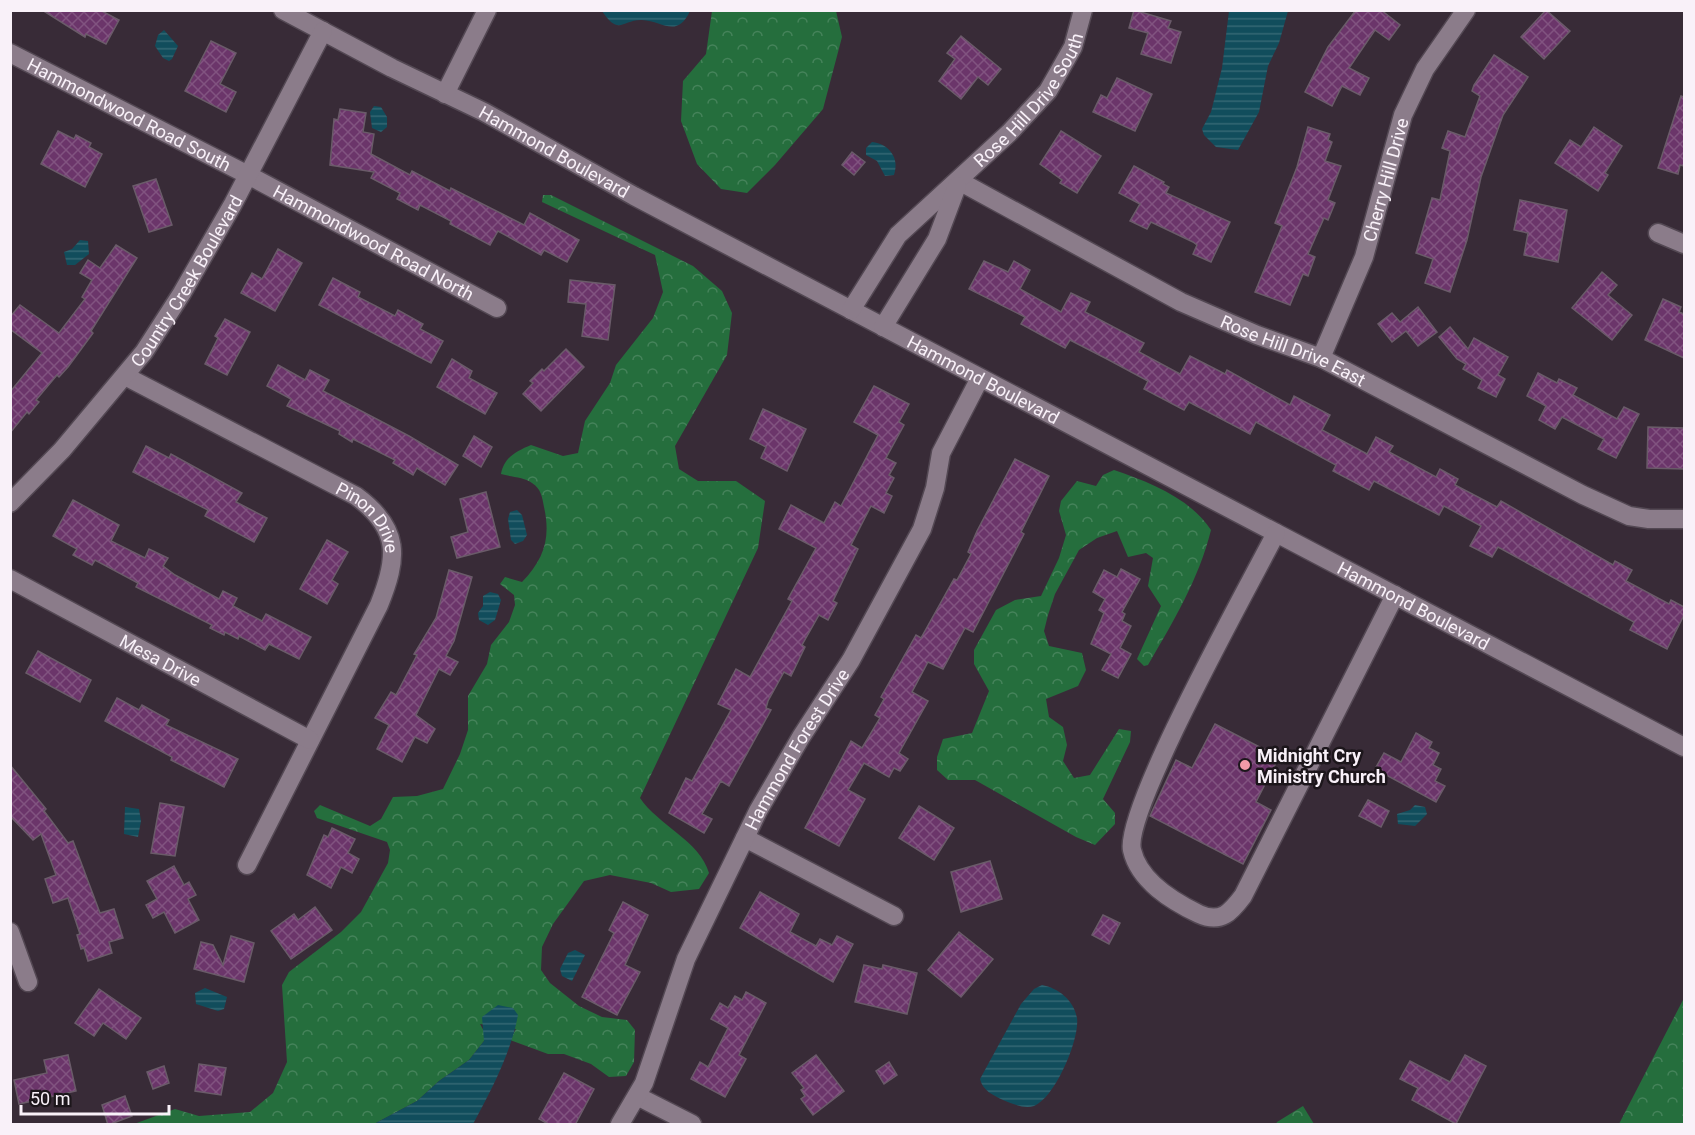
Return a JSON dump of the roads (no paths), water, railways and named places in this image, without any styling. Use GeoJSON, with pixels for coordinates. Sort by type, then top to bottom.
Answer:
{"type":"FeatureCollection","features":[{"type":"Feature","properties":{"kind":"street","name":"Hammond Boulevard"},"geometry":{"type":"LineString","coordinates":[[283,10],[484,112],[634,196],[1684,747]]}},
{"type":"Feature","properties":{"kind":"street"},"geometry":{"type":"LineString","coordinates":[[445,94],[487,10]]}},
{"type":"Feature","properties":{"kind":"street","name":"Rose Hill Drive South"},"geometry":{"type":"LineString","coordinates":[[851,310],[898,235],[1010,133],[1048,91],[1073,47],[1083,10]]}},
{"type":"Feature","properties":{"kind":"street","name":"Cherry Hill Drive"},"geometry":{"type":"LineString","coordinates":[[1322,358],[1364,257],[1382,199],[1403,115],[1425,69],[1466,10]]}},
{"type":"Feature","properties":{"kind":"street","name":"Country Creek Boulevard"},"geometry":{"type":"LineString","coordinates":[[10,503],[62,450],[126,376],[182,293],[249,175],[322,31]]}},
{"type":"Feature","properties":{"kind":"street","name":"Hammondwood Road South"},"geometry":{"type":"LineString","coordinates":[[10,53],[249,175]]}},
{"type":"Feature","properties":{"kind":"street","name":"Hammondwood Road North"},"geometry":{"type":"LineString","coordinates":[[249,175],[497,308]]}},
{"type":"Feature","properties":{"kind":"street","name":"Rose Hill Drive South"},"geometry":{"type":"LineString","coordinates":[[883,327],[937,239],[959,181]]}},
{"type":"Feature","properties":{"kind":"street","name":"Rose Hill Drive East"},"geometry":{"type":"LineString","coordinates":[[959,181],[1181,302],[1322,358],[1583,495],[1629,516],[1649,519],[1684,519]]}},
{"type":"Feature","properties":{"kind":"street"},"geometry":{"type":"LineString","coordinates":[[1658,233],[1684,244]]}},
{"type":"Feature","properties":{"kind":"street","name":"Pinon Drive"},"geometry":{"type":"LineString","coordinates":[[126,376],[356,496],[371,507],[386,527],[394,554],[392,574],[380,605],[247,865]]}},
{"type":"Feature","properties":{"kind":"street","name":"Hammond Forest Drive"},"geometry":{"type":"LineString","coordinates":[[620,1125],[644,1083],[686,959],[745,838],[801,737],[852,660],[922,529],[935,488],[941,453],[980,378]]}},
{"type":"Feature","properties":{"kind":"street"},"geometry":{"type":"LineString","coordinates":[[1276,532],[1151,778],[1132,827],[1131,849],[1140,869],[1158,890],[1200,915],[1216,917],[1229,914],[1244,896],[1395,595]]}},
{"type":"Feature","properties":{"kind":"street","name":"Mesa Drive"},"geometry":{"type":"LineString","coordinates":[[10,579],[310,740]]}},
{"type":"Feature","properties":{"kind":"street"},"geometry":{"type":"LineString","coordinates":[[745,838],[894,916]]}},
{"type":"Feature","properties":{"kind":"street"},"geometry":{"type":"LineString","coordinates":[[10,932],[28,982]]}},
{"type":"Feature","properties":{"kind":"street"},"geometry":{"type":"LineString","coordinates":[[637,1096],[692,1125]]}},
{"type":"Feature","properties":{"kind":"water"},"geometry":{"type":"Polygon","coordinates":[[[602,11],[690,11],[680,24],[669,26],[642,20],[617,25],[602,11]]]}},
{"type":"Feature","properties":{"kind":"water"},"geometry":{"type":"Polygon","coordinates":[[[1229,11],[1288,11],[1279,43],[1268,66],[1259,112],[1238,150],[1216,147],[1204,135],[1202,129],[1211,112],[1222,68],[1229,11]]]}},
{"type":"Feature","properties":{"kind":"water"},"geometry":{"type":"Polygon","coordinates":[[[164,30],[178,46],[169,61],[163,58],[155,46],[158,35],[164,30]]]}},
{"type":"Feature","properties":{"kind":"water"},"geometry":{"type":"Polygon","coordinates":[[[374,106],[381,107],[387,117],[387,127],[381,132],[372,128],[370,112],[374,106]]]}},
{"type":"Feature","properties":{"kind":"water"},"geometry":{"type":"Polygon","coordinates":[[[872,142],[878,143],[892,153],[895,163],[894,175],[885,176],[877,161],[866,155],[866,148],[872,142]]]}},
{"type":"Feature","properties":{"kind":"water"},"geometry":{"type":"Polygon","coordinates":[[[80,240],[88,241],[89,254],[75,265],[67,265],[64,252],[72,249],[80,240]]]}},
{"type":"Feature","properties":{"kind":"water"},"geometry":{"type":"Polygon","coordinates":[[[517,510],[522,515],[527,535],[523,541],[515,544],[511,540],[508,519],[510,512],[517,510]]]}},
{"type":"Feature","properties":{"kind":"water"},"geometry":{"type":"Polygon","coordinates":[[[490,592],[498,594],[501,600],[495,620],[488,625],[479,620],[478,613],[483,606],[483,596],[490,592]]]}},
{"type":"Feature","properties":{"kind":"water"},"geometry":{"type":"Polygon","coordinates":[[[1415,805],[1425,807],[1427,814],[1415,826],[1398,824],[1397,814],[1410,810],[1415,805]]]}},
{"type":"Feature","properties":{"kind":"water"},"geometry":{"type":"Polygon","coordinates":[[[125,807],[139,809],[141,821],[138,837],[124,834],[125,807]]]}},
{"type":"Feature","properties":{"kind":"water"},"geometry":{"type":"Polygon","coordinates":[[[575,950],[585,955],[572,981],[562,976],[560,969],[568,953],[575,950]]]}},
{"type":"Feature","properties":{"kind":"water"},"geometry":{"type":"Polygon","coordinates":[[[1042,985],[1054,989],[1069,1000],[1077,1018],[1077,1027],[1070,1053],[1050,1092],[1034,1106],[1022,1106],[1007,1102],[992,1094],[983,1087],[980,1079],[1021,1004],[1034,989],[1042,985]]]}},
{"type":"Feature","properties":{"kind":"water"},"geometry":{"type":"Polygon","coordinates":[[[205,988],[227,997],[224,1009],[218,1011],[196,1004],[195,993],[205,988]]]}},
{"type":"Feature","properties":{"kind":"water"},"geometry":{"type":"Polygon","coordinates":[[[498,1005],[513,1008],[518,1015],[505,1057],[473,1124],[374,1124],[417,1101],[439,1081],[469,1060],[484,1041],[482,1017],[498,1005]]]}},
{"type":"Feature","properties":{"kind":"place","name":"Midnight Cry Ministry Church"},"geometry":{"type":"Point","coordinates":[1245,765]}}]}
